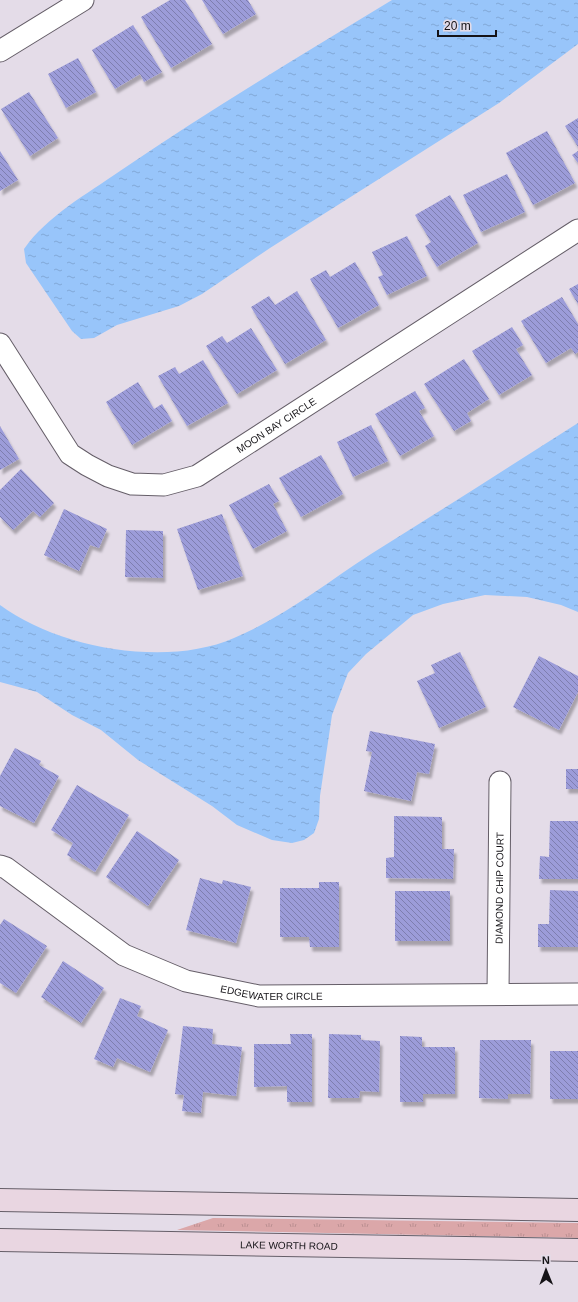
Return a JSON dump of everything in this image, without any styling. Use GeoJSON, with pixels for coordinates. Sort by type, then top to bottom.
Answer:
{"type":"FeatureCollection","features":[{"type":"Feature","properties":{"kind":"street"},"geometry":{"type":"LineString","coordinates":[[0,51],[83,0]]}},
{"type":"Feature","properties":{"kind":"street","name":"MOON BAY CIRCLE"},"geometry":{"type":"LineString","coordinates":[[1,346],[70,454],[108,476],[132,484],[164,485],[197,476],[578,230]]}},
{"type":"Feature","properties":{"kind":"street","name":"DIAMOND CHIP COURT"},"geometry":{"type":"LineString","coordinates":[[498,994],[500,782]]}},
{"type":"Feature","properties":{"kind":"street","name":"EDGEWATER CIRCLE"},"geometry":{"type":"LineString","coordinates":[[0,866],[6,868],[124,955],[186,981],[259,996],[578,994]]}},
{"type":"Feature","properties":{"kind":"street"},"geometry":{"type":"LineString","coordinates":[[0,1200],[578,1210]]}},
{"type":"Feature","properties":{"kind":"street","name":"LAKE WORTH ROAD"},"geometry":{"type":"LineString","coordinates":[[0,1240],[578,1250]]}},
{"type":"Feature","properties":{"kind":"green space"},"geometry":{"type":"Polygon","coordinates":[[[213,1218],[578,1223],[578,1238],[177,1230],[213,1218]]]}},
{"type":"Feature","properties":{"kind":"water"},"geometry":{"type":"Polygon","coordinates":[[[392,0],[578,0],[578,44],[499,103],[270,248],[202,294],[179,306],[117,325],[94,338],[81,339],[72,331],[26,263],[24,249],[33,237],[68,206],[153,149],[254,84],[392,0]]]}},
{"type":"Feature","properties":{"kind":"water"},"geometry":{"type":"Polygon","coordinates":[[[578,423],[578,612],[561,605],[527,597],[485,595],[443,604],[413,615],[366,654],[348,673],[332,715],[320,796],[319,819],[314,833],[304,840],[292,843],[272,840],[237,825],[212,806],[138,760],[101,730],[72,715],[37,692],[0,682],[0,605],[24,620],[51,633],[113,649],[145,652],[177,652],[207,647],[252,630],[287,610],[371,554],[578,423]]]}},
{"type":"Feature","properties":{"kind":"building"},"geometry":{"type":"Polygon","coordinates":[[[170,0],[185,0],[212,44],[171,68],[141,17],[170,0]]]}},
{"type":"Feature","properties":{"kind":"building"},"geometry":{"type":"Polygon","coordinates":[[[202,0],[248,0],[256,14],[223,34],[202,0]]]}},
{"type":"Feature","properties":{"kind":"building"},"geometry":{"type":"Polygon","coordinates":[[[133,25],[162,72],[144,82],[140,74],[115,89],[92,50],[133,25]]]}},
{"type":"Feature","properties":{"kind":"building"},"geometry":{"type":"Polygon","coordinates":[[[78,58],[96,92],[66,108],[48,74],[78,58]]]}},
{"type":"Feature","properties":{"kind":"building"},"geometry":{"type":"Polygon","coordinates":[[[29,92],[58,138],[30,156],[1,109],[29,92]]]}},
{"type":"Feature","properties":{"kind":"building"},"geometry":{"type":"Polygon","coordinates":[[[578,118],[578,147],[565,126],[578,118]]]}},
{"type":"Feature","properties":{"kind":"building"},"geometry":{"type":"Polygon","coordinates":[[[547,131],[575,183],[533,205],[506,153],[547,131]]]}},
{"type":"Feature","properties":{"kind":"building"},"geometry":{"type":"Polygon","coordinates":[[[0,151],[18,180],[0,191],[0,151]]]}},
{"type":"Feature","properties":{"kind":"building"},"geometry":{"type":"Polygon","coordinates":[[[578,151],[578,163],[572,155],[578,151]]]}},
{"type":"Feature","properties":{"kind":"building"},"geometry":{"type":"Polygon","coordinates":[[[507,174],[525,212],[481,232],[463,195],[507,174]]]}},
{"type":"Feature","properties":{"kind":"building"},"geometry":{"type":"Polygon","coordinates":[[[450,195],[478,243],[437,267],[425,246],[431,242],[415,215],[450,195]]]}},
{"type":"Feature","properties":{"kind":"building"},"geometry":{"type":"Polygon","coordinates":[[[407,236],[427,276],[387,295],[378,277],[383,275],[372,252],[407,236]]]}},
{"type":"Feature","properties":{"kind":"building"},"geometry":{"type":"Polygon","coordinates":[[[355,262],[379,305],[338,328],[310,279],[326,270],[330,277],[355,262]]]}},
{"type":"Feature","properties":{"kind":"building"},"geometry":{"type":"Polygon","coordinates":[[[578,284],[578,304],[569,289],[578,284]]]}},
{"type":"Feature","properties":{"kind":"building"},"geometry":{"type":"Polygon","coordinates":[[[297,291],[326,340],[285,364],[251,307],[269,296],[275,305],[297,291]]]}},
{"type":"Feature","properties":{"kind":"building"},"geometry":{"type":"Polygon","coordinates":[[[562,297],[578,324],[578,352],[575,354],[571,348],[546,363],[521,321],[562,297]]]}},
{"type":"Feature","properties":{"kind":"building"},"geometry":{"type":"Polygon","coordinates":[[[512,327],[523,345],[516,349],[532,375],[499,395],[472,351],[512,327]]]}},
{"type":"Feature","properties":{"kind":"building"},"geometry":{"type":"Polygon","coordinates":[[[251,328],[277,370],[237,394],[206,346],[222,336],[227,343],[251,328]]]}},
{"type":"Feature","properties":{"kind":"building"},"geometry":{"type":"Polygon","coordinates":[[[464,359],[489,399],[467,413],[471,421],[454,431],[424,384],[464,359]]]}},
{"type":"Feature","properties":{"kind":"building"},"geometry":{"type":"Polygon","coordinates":[[[203,360],[228,403],[187,426],[158,376],[175,367],[179,374],[203,360]]]}},
{"type":"Feature","properties":{"kind":"building"},"geometry":{"type":"Polygon","coordinates":[[[138,382],[154,409],[162,404],[172,421],[132,445],[106,402],[138,382]]]}},
{"type":"Feature","properties":{"kind":"building"},"geometry":{"type":"Polygon","coordinates":[[[415,391],[425,408],[419,411],[434,436],[400,456],[375,414],[415,391]]]}},
{"type":"Feature","properties":{"kind":"building"},"geometry":{"type":"Polygon","coordinates":[[[371,425],[388,461],[353,477],[337,442],[371,425]]]}},
{"type":"Feature","properties":{"kind":"building"},"geometry":{"type":"Polygon","coordinates":[[[0,426],[19,459],[0,470],[0,426]]]}},
{"type":"Feature","properties":{"kind":"building"},"geometry":{"type":"Polygon","coordinates":[[[321,455],[343,494],[301,517],[279,478],[321,455]]]}},
{"type":"Feature","properties":{"kind":"building"},"geometry":{"type":"Polygon","coordinates":[[[21,469],[54,503],[40,517],[33,511],[13,530],[0,517],[0,490],[21,469]]]}},
{"type":"Feature","properties":{"kind":"building"},"geometry":{"type":"Polygon","coordinates":[[[269,484],[279,501],[273,504],[287,531],[253,549],[229,505],[269,484]]]}},
{"type":"Feature","properties":{"kind":"building"},"geometry":{"type":"Polygon","coordinates":[[[64,509],[107,529],[99,548],[90,545],[79,571],[44,555],[64,509]]]}},
{"type":"Feature","properties":{"kind":"building"},"geometry":{"type":"Polygon","coordinates":[[[222,514],[243,576],[198,590],[177,529],[222,514]]]}},
{"type":"Feature","properties":{"kind":"building"},"geometry":{"type":"Polygon","coordinates":[[[126,530],[163,531],[163,578],[125,577],[126,530]]]}},
{"type":"Feature","properties":{"kind":"building"},"geometry":{"type":"Polygon","coordinates":[[[460,652],[486,707],[439,728],[417,681],[435,673],[431,665],[460,652]]]}},
{"type":"Feature","properties":{"kind":"building"},"geometry":{"type":"Polygon","coordinates":[[[539,656],[578,676],[578,692],[559,730],[513,707],[539,656]]]}},
{"type":"Feature","properties":{"kind":"building"},"geometry":{"type":"Polygon","coordinates":[[[370,731],[435,744],[429,774],[417,772],[411,801],[364,791],[372,752],[366,751],[370,731]]]}},
{"type":"Feature","properties":{"kind":"building"},"geometry":{"type":"Polygon","coordinates":[[[15,748],[41,761],[39,765],[59,776],[34,823],[0,806],[0,776],[15,748]]]}},
{"type":"Feature","properties":{"kind":"building"},"geometry":{"type":"Polygon","coordinates":[[[566,769],[578,769],[578,789],[566,789],[566,769]]]}},
{"type":"Feature","properties":{"kind":"building"},"geometry":{"type":"Polygon","coordinates":[[[77,785],[129,815],[95,872],[67,855],[73,843],[51,830],[77,785]]]}},
{"type":"Feature","properties":{"kind":"building"},"geometry":{"type":"Polygon","coordinates":[[[394,816],[442,817],[442,849],[454,849],[453,879],[386,878],[386,858],[394,857],[394,816]]]}},
{"type":"Feature","properties":{"kind":"building"},"geometry":{"type":"Polygon","coordinates":[[[550,821],[578,821],[578,879],[539,879],[540,856],[549,857],[550,821]]]}},
{"type":"Feature","properties":{"kind":"building"},"geometry":{"type":"Polygon","coordinates":[[[137,831],[179,860],[148,906],[106,877],[137,831]]]}},
{"type":"Feature","properties":{"kind":"building"},"geometry":{"type":"Polygon","coordinates":[[[200,878],[222,884],[223,880],[251,887],[236,943],[186,930],[200,878]]]}},
{"type":"Feature","properties":{"kind":"building"},"geometry":{"type":"Polygon","coordinates":[[[319,882],[339,882],[339,947],[310,947],[309,937],[280,937],[280,888],[319,888],[319,882]]]}},
{"type":"Feature","properties":{"kind":"building"},"geometry":{"type":"Polygon","coordinates":[[[550,890],[578,891],[578,947],[538,947],[538,924],[549,924],[550,890]]]}},
{"type":"Feature","properties":{"kind":"building"},"geometry":{"type":"Polygon","coordinates":[[[395,891],[450,891],[450,941],[395,941],[395,891]]]}},
{"type":"Feature","properties":{"kind":"building"},"geometry":{"type":"Polygon","coordinates":[[[4,919],[47,946],[16,993],[0,983],[0,925],[4,919]]]}},
{"type":"Feature","properties":{"kind":"building"},"geometry":{"type":"Polygon","coordinates":[[[63,961],[104,988],[81,1023],[41,997],[63,961]]]}},
{"type":"Feature","properties":{"kind":"building"},"geometry":{"type":"Polygon","coordinates":[[[120,998],[141,1006],[137,1016],[168,1030],[150,1072],[117,1058],[113,1067],[94,1059],[120,998]]]}},
{"type":"Feature","properties":{"kind":"building"},"geometry":{"type":"Polygon","coordinates":[[[183,1026],[213,1029],[212,1044],[242,1047],[236,1096],[203,1092],[201,1113],[182,1111],[184,1095],[175,1094],[183,1026]]]}},
{"type":"Feature","properties":{"kind":"building"},"geometry":{"type":"Polygon","coordinates":[[[290,1034],[312,1034],[312,1102],[287,1102],[287,1086],[254,1087],[254,1044],[291,1044],[290,1034]]]}},
{"type":"Feature","properties":{"kind":"building"},"geometry":{"type":"Polygon","coordinates":[[[329,1034],[361,1035],[361,1040],[380,1041],[379,1092],[360,1091],[359,1098],[328,1098],[329,1034]]]}},
{"type":"Feature","properties":{"kind":"building"},"geometry":{"type":"Polygon","coordinates":[[[400,1036],[422,1037],[422,1047],[455,1047],[455,1094],[423,1094],[423,1102],[400,1102],[400,1036]]]}},
{"type":"Feature","properties":{"kind":"building"},"geometry":{"type":"Polygon","coordinates":[[[480,1040],[531,1040],[530,1094],[508,1094],[508,1099],[479,1098],[480,1040]]]}},
{"type":"Feature","properties":{"kind":"building"},"geometry":{"type":"Polygon","coordinates":[[[550,1051],[578,1051],[578,1099],[550,1099],[550,1051]]]}}]}
